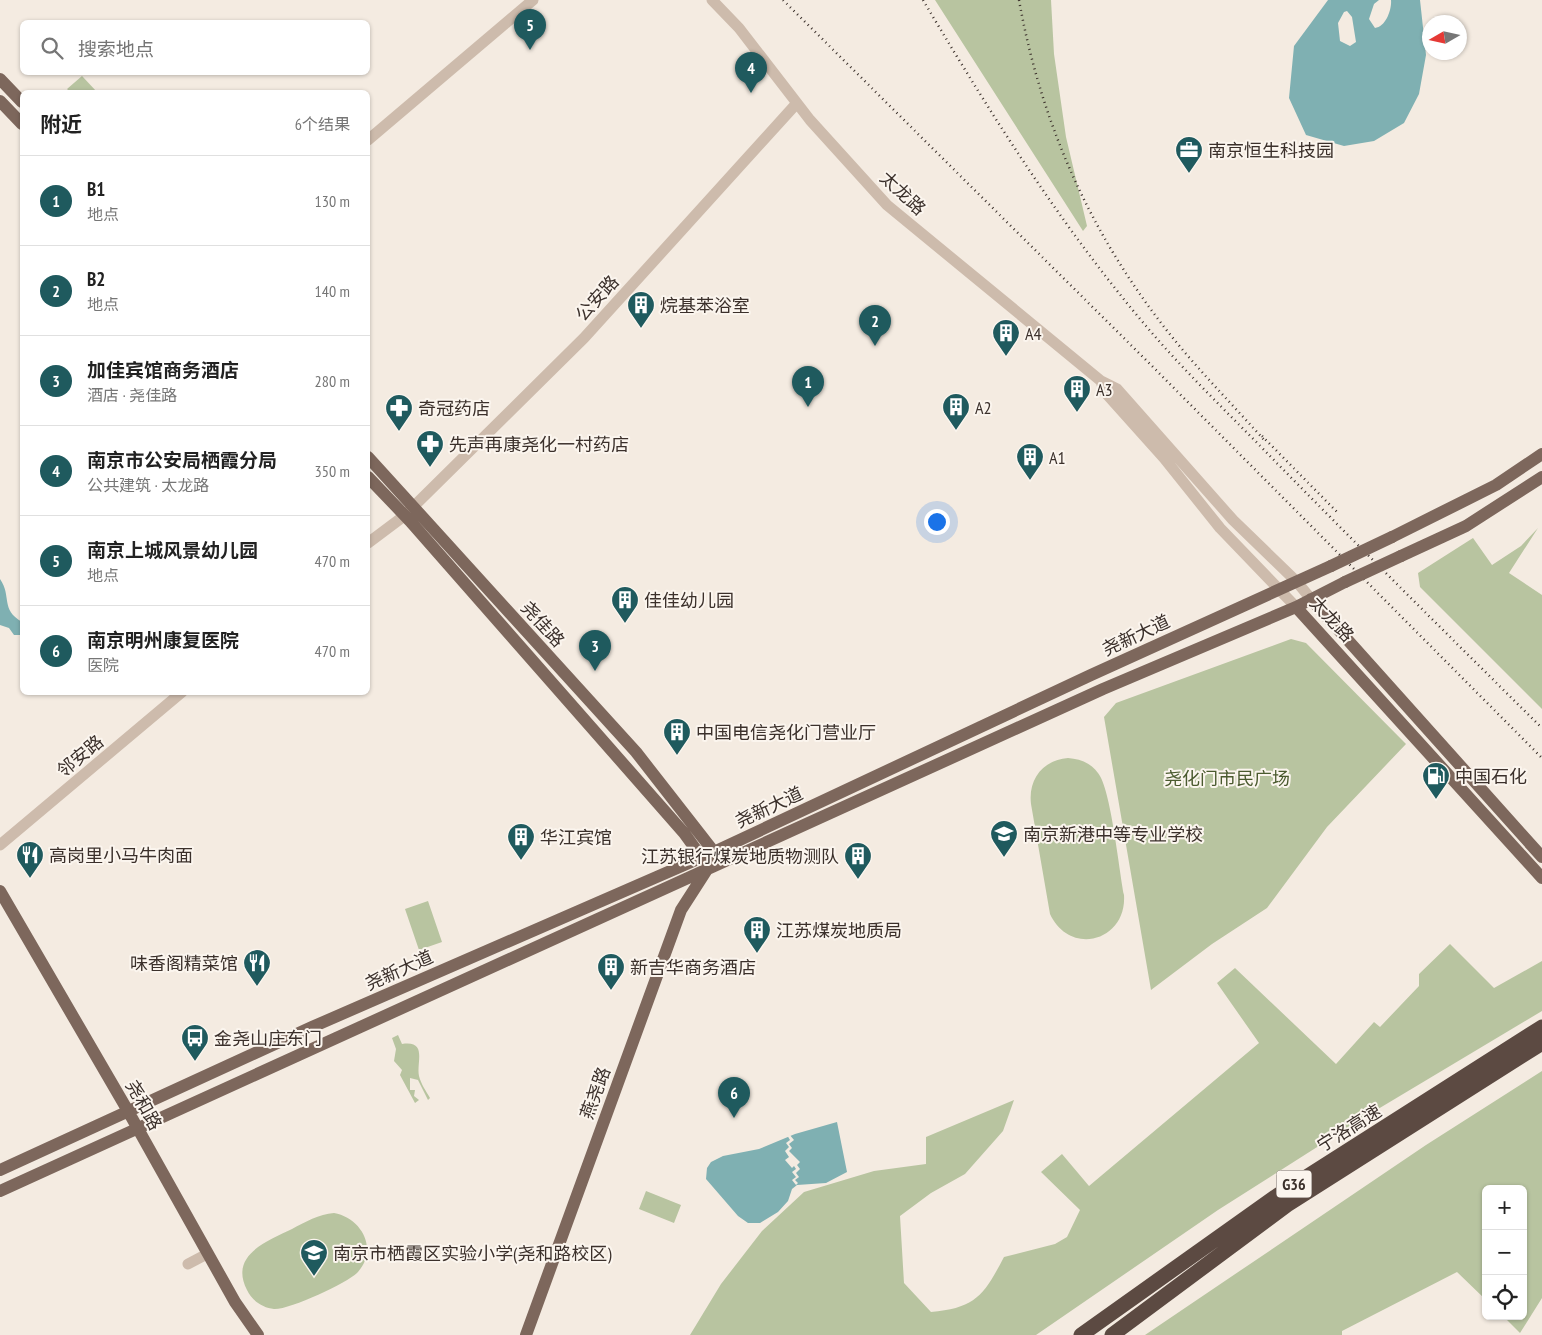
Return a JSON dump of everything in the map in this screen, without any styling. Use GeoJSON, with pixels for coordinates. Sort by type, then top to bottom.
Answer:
{"type":"FeatureCollection","features":[{"type":"Feature","properties":{"kind":"highway","name":"宁洛高速"},"geometry":{"type":"LineString","coordinates":[[1112,1335],[1287,1205],[1518,1050],[1542,1027]]}},
{"type":"Feature","properties":{"kind":"highway","name":"宁洛高速"},"geometry":{"type":"LineString","coordinates":[[1081,1335],[1278,1195],[1518,1050],[1542,1043]]}},
{"type":"Feature","properties":{"kind":"main road"},"geometry":{"type":"LineString","coordinates":[[0,79],[20,100]]}},
{"type":"Feature","properties":{"kind":"main road"},"geometry":{"type":"LineString","coordinates":[[0,101],[20,122]]}},
{"type":"Feature","properties":{"kind":"main road","name":"尧新大道"},"geometry":{"type":"LineString","coordinates":[[0,1191],[138,1129],[1392,537],[1496,485],[1542,454]]}},
{"type":"Feature","properties":{"kind":"main road","name":"尧佳路"},"geometry":{"type":"LineString","coordinates":[[370,460],[409,512],[636,752],[708,861]]}},
{"type":"Feature","properties":{"kind":"main road","name":"尧新大道"},"geometry":{"type":"LineString","coordinates":[[0,1170],[321,1023],[708,861],[1296,606],[1466,526],[1542,476]]}},
{"type":"Feature","properties":{"kind":"main road","name":"尧佳路"},"geometry":{"type":"LineString","coordinates":[[370,480],[409,512]]}},
{"type":"Feature","properties":{"kind":"main road","name":"太龙路"},"geometry":{"type":"LineString","coordinates":[[1311,599],[1542,857]]}},
{"type":"Feature","properties":{"kind":"main road","name":"太龙路"},"geometry":{"type":"LineString","coordinates":[[1296,606],[1542,878]]}},
{"type":"Feature","properties":{"kind":"main road","name":"燕尧路"},"geometry":{"type":"LineString","coordinates":[[526,1335],[681,910],[708,861]]}},
{"type":"Feature","properties":{"kind":"main road","name":"尧和路"},"geometry":{"type":"LineString","coordinates":[[0,891],[128,1111],[207,1254],[235,1302],[258,1335]]}},
{"type":"Feature","properties":{"kind":"street"},"geometry":{"type":"LineString","coordinates":[[370,138],[533,0]]}},
{"type":"Feature","properties":{"kind":"street","name":"太龙路"},"geometry":{"type":"LineString","coordinates":[[712,0],[738,28],[797,103],[887,204],[1101,381],[1117,389],[1232,520],[1297,582],[1311,599]]}},
{"type":"Feature","properties":{"kind":"street","name":"公安路"},"geometry":{"type":"LineString","coordinates":[[409,512],[584,338],[797,103]]}},
{"type":"Feature","properties":{"kind":"street","name":"太龙路"},"geometry":{"type":"LineString","coordinates":[[1101,381],[1104,390],[1164,458],[1220,528],[1296,606]]}},
{"type":"Feature","properties":{"kind":"street"},"geometry":{"type":"LineString","coordinates":[[370,542],[409,512]]}},
{"type":"Feature","properties":{"kind":"street","name":"邻安路"},"geometry":{"type":"LineString","coordinates":[[0,846],[178,695]]}},
{"type":"Feature","properties":{"kind":"street"},"geometry":{"type":"LineString","coordinates":[[188,1264],[207,1254]]}},
{"type":"Feature","properties":{"kind":"green space"},"geometry":{"type":"Polygon","coordinates":[[[935,0],[1051,0],[1054,54],[1066,137],[1087,226],[1083,231],[935,0]]]}},
{"type":"Feature","properties":{"kind":"green space"},"geometry":{"type":"Polygon","coordinates":[[[82,76],[95,90],[68,90],[82,76]]]}},
{"type":"Feature","properties":{"kind":"green space"},"geometry":{"type":"Polygon","coordinates":[[[1538,528],[1509,573],[1542,595],[1542,709],[1420,587],[1418,573],[1473,538],[1492,565],[1521,546],[1538,528]]]}},
{"type":"Feature","properties":{"kind":"green space","name":"尧化门市民广场"},"geometry":{"type":"Polygon","coordinates":[[[1291,639],[1306,643],[1406,744],[1327,827],[1267,908],[1212,944],[1151,990],[1104,717],[1116,703],[1291,639]]]}},
{"type":"Feature","properties":{"kind":"green space"},"geometry":{"type":"Polygon","coordinates":[[[1068,758],[1089,764],[1098,773],[1103,782],[1111,812],[1124,895],[1123,911],[1117,923],[1107,933],[1096,938],[1083,939],[1070,936],[1059,927],[1050,914],[1031,804],[1032,787],[1039,772],[1051,763],[1068,758]]]}},
{"type":"Feature","properties":{"kind":"green space"},"geometry":{"type":"Polygon","coordinates":[[[428,901],[442,942],[419,950],[405,909],[428,901]]]}},
{"type":"Feature","properties":{"kind":"green space"},"geometry":{"type":"Polygon","coordinates":[[[1450,944],[1494,988],[1542,961],[1542,1011],[1358,1121],[1218,1210],[1036,1335],[690,1335],[721,1284],[762,1231],[804,1192],[874,1171],[926,1164],[926,1137],[1014,1100],[1003,1131],[965,1174],[931,1193],[900,1216],[904,1283],[931,1312],[959,1307],[969,1303],[984,1290],[1004,1257],[1055,1244],[1067,1237],[1080,1210],[1041,1172],[1062,1154],[1089,1186],[1259,1043],[1217,983],[1235,968],[1336,1064],[1374,1022],[1380,1027],[1419,986],[1419,974],[1450,944]]]}},
{"type":"Feature","properties":{"kind":"green space"},"geometry":{"type":"Polygon","coordinates":[[[398,1035],[402,1044],[415,1045],[418,1049],[418,1071],[422,1085],[430,1098],[428,1100],[418,1080],[410,1078],[410,1090],[415,1090],[414,1096],[419,1100],[415,1103],[400,1075],[402,1070],[394,1061],[396,1049],[392,1038],[398,1035]]]}},
{"type":"Feature","properties":{"kind":"green space"},"geometry":{"type":"Polygon","coordinates":[[[1542,1071],[1542,1298],[1520,1333],[1507,1320],[1527,1320],[1527,1185],[1482,1185],[1482,1296],[1457,1272],[1342,1331],[1342,1335],[1145,1335],[1426,1145],[1542,1071]]]}},
{"type":"Feature","properties":{"kind":"green space"},"geometry":{"type":"Polygon","coordinates":[[[646,1191],[681,1205],[674,1223],[639,1209],[646,1191]]]}},
{"type":"Feature","properties":{"kind":"green space"},"geometry":{"type":"Polygon","coordinates":[[[334,1213],[352,1221],[364,1236],[367,1245],[367,1255],[357,1273],[342,1283],[292,1305],[274,1309],[255,1301],[249,1294],[243,1278],[243,1267],[253,1251],[262,1244],[307,1221],[334,1213]]]}},
{"type":"Feature","properties":{"kind":"water"},"geometry":{"type":"Polygon","coordinates":[[[1328,0],[1379,0],[1374,4],[1369,19],[1375,28],[1385,21],[1391,0],[1420,0],[1422,60],[1425,60],[1419,94],[1404,123],[1374,141],[1344,146],[1306,135],[1289,98],[1294,46],[1328,0]],[[1347,11],[1344,12],[1338,23],[1340,41],[1350,46],[1356,42],[1352,17],[1347,11]]]}},
{"type":"Feature","properties":{"kind":"water"},"geometry":{"type":"Polygon","coordinates":[[[0,579],[11,612],[20,621],[20,635],[14,635],[9,628],[0,625],[0,579]]]}},
{"type":"Feature","properties":{"kind":"water"},"geometry":{"type":"Polygon","coordinates":[[[837,1122],[847,1172],[826,1183],[797,1185],[792,1189],[788,1201],[778,1212],[760,1223],[748,1223],[738,1216],[706,1179],[707,1168],[711,1162],[723,1156],[759,1149],[795,1134],[837,1122]]]}},
{"type":"Feature","properties":{"kind":"pier"},"geometry":{"type":"Polygon","coordinates":[[[789,1134],[794,1140],[789,1144],[792,1148],[789,1151],[800,1162],[797,1165],[800,1169],[796,1173],[799,1177],[795,1180],[798,1183],[796,1185],[792,1180],[796,1177],[792,1172],[796,1169],[794,1166],[792,1168],[785,1160],[789,1157],[785,1151],[789,1147],[786,1143],[790,1140],[787,1135],[789,1134]]]}},
{"type":"Feature","properties":{"kind":"railway"},"geometry":{"type":"LineString","coordinates":[[783,0],[1146,360],[1542,758]]}},
{"type":"Feature","properties":{"kind":"railway"},"geometry":{"type":"LineString","coordinates":[[923,0],[974,85],[1056,209],[1146,326],[1222,408],[1542,728]]}},
{"type":"Feature","properties":{"kind":"railway"},"geometry":{"type":"LineString","coordinates":[[1019,0],[1043,98],[1079,189],[1102,233],[1127,275],[1156,316],[1187,355],[1266,442]]}},
{"type":"Feature","properties":{"kind":"railway"},"geometry":{"type":"LineString","coordinates":[[1262,436],[1338,513]]}},
{"type":"Feature","properties":{"kind":"place","name":"南京上城风景幼儿园"},"geometry":{"type":"Point","coordinates":[530,50]}},
{"type":"Feature","properties":{"kind":"place","name":"南京市公安局栖霞分局"},"geometry":{"type":"Point","coordinates":[751,93]}},
{"type":"Feature","properties":{"kind":"place","name":"南京恒生科技园"},"geometry":{"type":"Point","coordinates":[1189,174]}},
{"type":"Feature","properties":{"kind":"place","name":"烷基苯浴室"},"geometry":{"type":"Point","coordinates":[641,329]}},
{"type":"Feature","properties":{"kind":"place","name":"B2"},"geometry":{"type":"Point","coordinates":[875,346]}},
{"type":"Feature","properties":{"kind":"place","name":"A4"},"geometry":{"type":"Point","coordinates":[1006,357]}},
{"type":"Feature","properties":{"kind":"place","name":"B1"},"geometry":{"type":"Point","coordinates":[808,407]}},
{"type":"Feature","properties":{"kind":"place","name":"A3"},"geometry":{"type":"Point","coordinates":[1077,413]}},
{"type":"Feature","properties":{"kind":"place","name":"A2"},"geometry":{"type":"Point","coordinates":[956,431]}},
{"type":"Feature","properties":{"kind":"place","name":"奇冠药店"},"geometry":{"type":"Point","coordinates":[399,432]}},
{"type":"Feature","properties":{"kind":"place","name":"先声再康尧化一村药店"},"geometry":{"type":"Point","coordinates":[430,468]}},
{"type":"Feature","properties":{"kind":"place","name":"A1"},"geometry":{"type":"Point","coordinates":[1030,481]}},
{"type":"Feature","properties":{"kind":"place","name":"佳佳幼儿园"},"geometry":{"type":"Point","coordinates":[625,624]}},
{"type":"Feature","properties":{"kind":"place","name":"加佳宾馆商务酒店"},"geometry":{"type":"Point","coordinates":[595,671]}},
{"type":"Feature","properties":{"kind":"place","name":"中国电信尧化门营业厅"},"geometry":{"type":"Point","coordinates":[677,756]}},
{"type":"Feature","properties":{"kind":"place","name":"中国石化"},"geometry":{"type":"Point","coordinates":[1436,800]}},
{"type":"Feature","properties":{"kind":"place","name":"南京新港中等专业学校"},"geometry":{"type":"Point","coordinates":[1004,858]}},
{"type":"Feature","properties":{"kind":"place","name":"华江宾馆"},"geometry":{"type":"Point","coordinates":[521,861]}},
{"type":"Feature","properties":{"kind":"place","name":"高岗里小马牛肉面"},"geometry":{"type":"Point","coordinates":[30,879]}},
{"type":"Feature","properties":{"kind":"place","name":"江苏银行煤炭地质物测队"},"geometry":{"type":"Point","coordinates":[858,880]}},
{"type":"Feature","properties":{"kind":"place","name":"江苏煤炭地质局"},"geometry":{"type":"Point","coordinates":[757,954]}},
{"type":"Feature","properties":{"kind":"place","name":"味香阁精菜馆"},"geometry":{"type":"Point","coordinates":[257,987]}},
{"type":"Feature","properties":{"kind":"place","name":"新吉华商务酒店"},"geometry":{"type":"Point","coordinates":[611,991]}},
{"type":"Feature","properties":{"kind":"place","name":"金尧山庄东门"},"geometry":{"type":"Point","coordinates":[195,1062]}},
{"type":"Feature","properties":{"kind":"place","name":"南京明州康复医院"},"geometry":{"type":"Point","coordinates":[734,1118]}},
{"type":"Feature","properties":{"kind":"place","name":"南京市栖霞区实验小学(尧和路校区)"},"geometry":{"type":"Point","coordinates":[314,1277]}}]}
